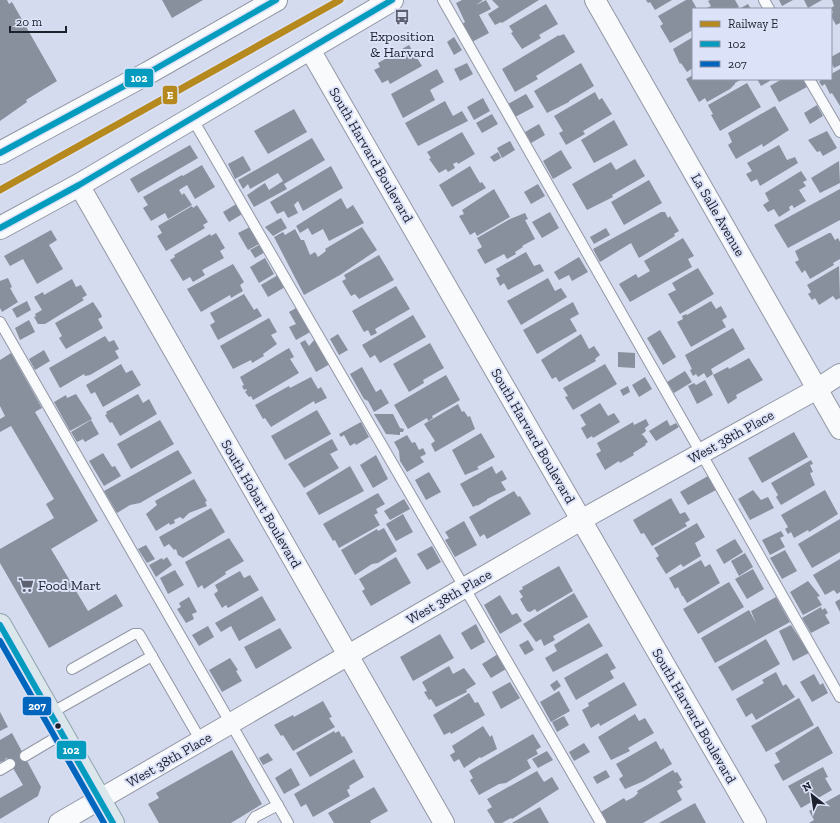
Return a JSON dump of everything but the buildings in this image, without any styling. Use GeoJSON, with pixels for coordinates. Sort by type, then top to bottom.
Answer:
{"type":"FeatureCollection","features":[{"type":"Feature","properties":{"kind":"main road"},"geometry":{"type":"LineString","coordinates":[[0,153],[148,73],[276,0]]}},
{"type":"Feature","properties":{"kind":"main road"},"geometry":{"type":"LineString","coordinates":[[0,228],[79,185],[392,0]]}},
{"type":"Feature","properties":{"kind":"main road"},"geometry":{"type":"LineString","coordinates":[[0,625],[113,823]]}},
{"type":"Feature","properties":{"kind":"street","name":"La Salle Avenue"},"geometry":{"type":"LineString","coordinates":[[595,0],[840,429]]}},
{"type":"Feature","properties":{"kind":"street","name":"South Harvard Boulevard"},"geometry":{"type":"LineString","coordinates":[[309,48],[756,823]]}},
{"type":"Feature","properties":{"kind":"street","name":"South Hobart Boulevard"},"geometry":{"type":"LineString","coordinates":[[79,185],[444,823]]}},
{"type":"Feature","properties":{"kind":"street","name":"West 38th Place"},"geometry":{"type":"LineString","coordinates":[[59,823],[581,520],[817,389],[840,374]]}},
{"type":"Feature","properties":{"kind":"lane"},"geometry":{"type":"LineString","coordinates":[[442,0],[840,697]]}},
{"type":"Feature","properties":{"kind":"lane"},"geometry":{"type":"LineString","coordinates":[[810,80],[840,132]]}},
{"type":"Feature","properties":{"kind":"lane"},"geometry":{"type":"LineString","coordinates":[[192,118],[466,587],[600,823]]}},
{"type":"Feature","properties":{"kind":"lane"},"geometry":{"type":"LineString","coordinates":[[0,322],[288,823]]}},
{"type":"Feature","properties":{"kind":"lane"},"geometry":{"type":"LineString","coordinates":[[72,669],[134,634],[139,634],[201,741]]}},
{"type":"Feature","properties":{"kind":"lane"},"geometry":{"type":"LineString","coordinates":[[50,713],[152,656]]}},
{"type":"Feature","properties":{"kind":"lane"},"geometry":{"type":"LineString","coordinates":[[25,756],[62,734]]}},
{"type":"Feature","properties":{"kind":"lane"},"geometry":{"type":"LineString","coordinates":[[0,770],[10,764]]}},
{"type":"Feature","properties":{"kind":"lane"},"geometry":{"type":"LineString","coordinates":[[251,823],[255,817],[278,805]]}},
{"type":"Feature","properties":{"kind":"rail line","name":"E"},"geometry":{"type":"LineString","coordinates":[[0,190],[340,0]]}},
{"type":"Feature","properties":{"kind":"transit line","name":"102"},"geometry":{"type":"LineString","coordinates":[[0,153],[148,73],[276,0]]}},
{"type":"Feature","properties":{"kind":"transit line","name":"102"},"geometry":{"type":"LineString","coordinates":[[0,228],[79,185],[392,0]]}},
{"type":"Feature","properties":{"kind":"transit line","name":"102"},"geometry":{"type":"LineString","coordinates":[[0,625],[113,823]]}},
{"type":"Feature","properties":{"kind":"transit line","name":"207"},"geometry":{"type":"LineString","coordinates":[[0,641],[104,823]]}},
{"type":"Feature","properties":{"kind":"place","name":"Exposition & Harvard"},"geometry":{"type":"Point","coordinates":[402,17]}},
{"type":"Feature","properties":{"kind":"place","name":"Food Mart"},"geometry":{"type":"Point","coordinates":[26,585]}}]}
